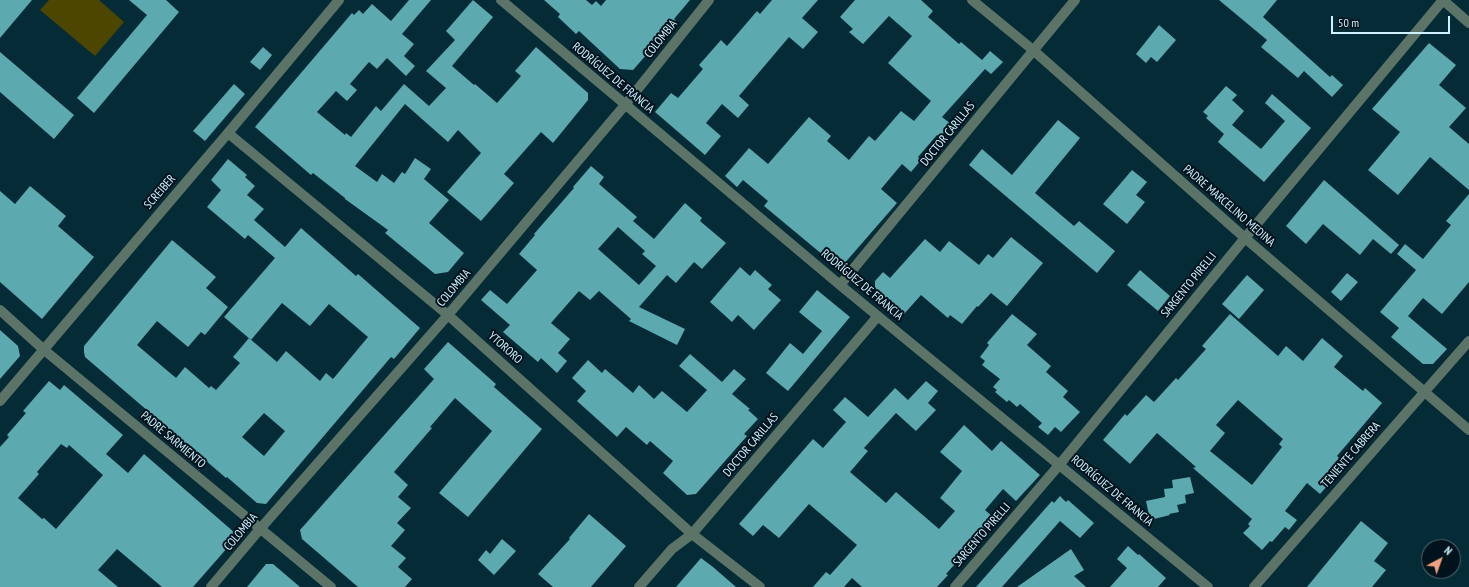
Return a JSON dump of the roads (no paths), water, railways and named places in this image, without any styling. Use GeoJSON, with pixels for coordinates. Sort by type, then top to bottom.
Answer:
{"type":"FeatureCollection","features":[{"type":"Feature","properties":{"kind":"street","name":"SCREIBER"},"geometry":{"type":"LineString","coordinates":[[0,401],[339,0]]}},
{"type":"Feature","properties":{"kind":"street","name":"RODRÍGUEZ DE FRANCIA"},"geometry":{"type":"LineString","coordinates":[[501,0],[840,285],[1208,587]]}},
{"type":"Feature","properties":{"kind":"street","name":"COLOMBIA"},"geometry":{"type":"LineString","coordinates":[[211,587],[448,315],[625,105],[709,0]]}},
{"type":"Feature","properties":{"kind":"street","name":"PADRE MARCELINO MEDINA"},"geometry":{"type":"LineString","coordinates":[[972,0],[1033,50],[1244,238],[1469,430]]}},
{"type":"Feature","properties":{"kind":"street","name":"DOCTOR CARILLAS"},"geometry":{"type":"LineString","coordinates":[[840,285],[1075,0]]}},
{"type":"Feature","properties":{"kind":"street"},"geometry":{"type":"LineString","coordinates":[[1443,0],[1469,23]]}},
{"type":"Feature","properties":{"kind":"street","name":"SARGENTO PIRELLI"},"geometry":{"type":"LineString","coordinates":[[955,587],[1060,464],[1244,238],[1443,0]]}},
{"type":"Feature","properties":{"kind":"street","name":"YTORORO"},"geometry":{"type":"LineString","coordinates":[[228,133],[448,315],[692,534],[760,587]]}},
{"type":"Feature","properties":{"kind":"street","name":"PADRE SARMIENTO"},"geometry":{"type":"LineString","coordinates":[[0,310],[43,349],[331,587]]}},
{"type":"Feature","properties":{"kind":"street","name":"DOCTOR CARILLAS"},"geometry":{"type":"LineString","coordinates":[[639,587],[672,549],[692,534],[878,316]]}},
{"type":"Feature","properties":{"kind":"street","name":"TENIENTE CABRERA"},"geometry":{"type":"LineString","coordinates":[[1254,587],[1469,341]]}}]}
